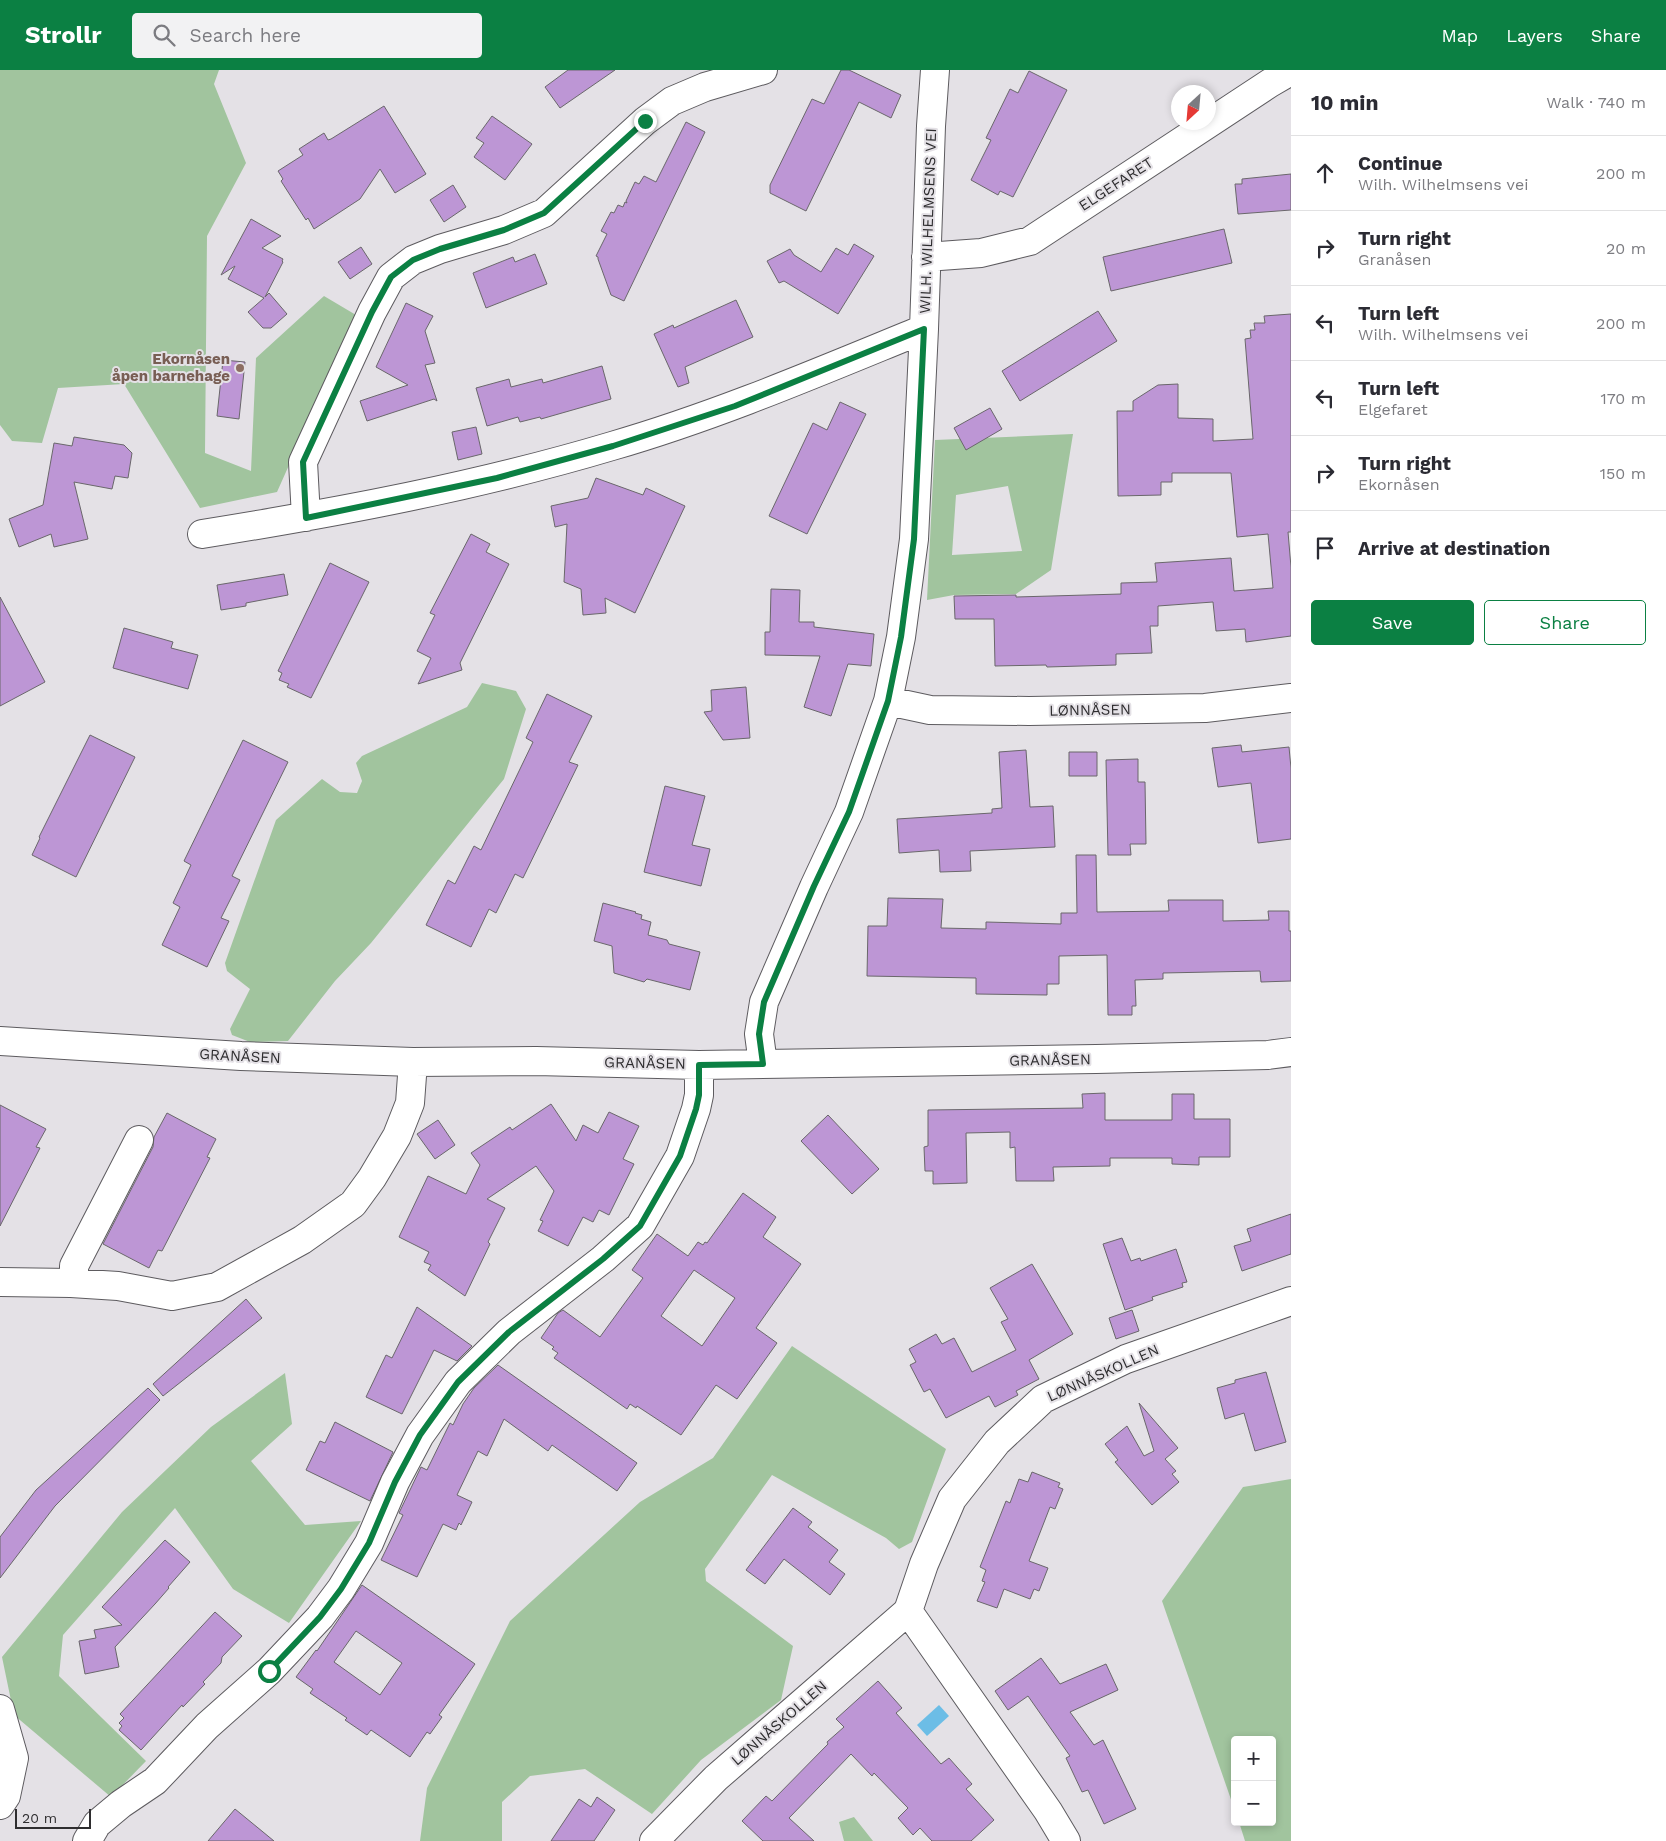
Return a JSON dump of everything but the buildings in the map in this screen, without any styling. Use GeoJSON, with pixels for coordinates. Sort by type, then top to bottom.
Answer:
{"type":"FeatureCollection","features":[{"type":"Feature","properties":{"kind":"street"},"geometry":{"type":"LineString","coordinates":[[306,518],[303,462],[372,312],[391,277],[413,260],[440,249],[504,230],[544,213],[645,121],[672,101],[705,87],[763,70]]}},
{"type":"Feature","properties":{"kind":"street","name":"WILH. WILHELMSENS VEI"},"geometry":{"type":"LineString","coordinates":[[763,1064],[759,1034],[764,1002],[814,886],[849,812],[888,701],[901,637],[914,539],[935,70]]}},
{"type":"Feature","properties":{"kind":"street","name":"ELGEFARET"},"geometry":{"type":"LineString","coordinates":[[926,257],[981,253],[1030,241],[1291,71]]}},
{"type":"Feature","properties":{"kind":"street"},"geometry":{"type":"LineString","coordinates":[[202,534],[306,518],[497,478],[613,446],[735,406],[924,329]]}},
{"type":"Feature","properties":{"kind":"street","name":"LØNNÅSEN"},"geometry":{"type":"LineString","coordinates":[[888,701],[930,710],[1029,712],[1205,708],[1291,698]]}},
{"type":"Feature","properties":{"kind":"street","name":"GRANÅSEN"},"geometry":{"type":"LineString","coordinates":[[0,1041],[241,1056],[414,1062],[536,1061],[699,1065],[1096,1059],[1268,1055],[1291,1052]]}},
{"type":"Feature","properties":{"kind":"street"},"geometry":{"type":"LineString","coordinates":[[0,1282],[74,1283],[118,1286],[172,1296],[217,1286],[302,1240],[353,1204],[372,1178],[397,1136],[410,1103],[414,1062]]}},
{"type":"Feature","properties":{"kind":"street"},"geometry":{"type":"LineString","coordinates":[[86,1841],[97,1824],[121,1804],[155,1781],[207,1726],[269,1671],[320,1617],[341,1589],[369,1543],[395,1482],[420,1435],[458,1382],[509,1332],[603,1259],[640,1226],[680,1156],[699,1095],[699,1065]]}},
{"type":"Feature","properties":{"kind":"street"},"geometry":{"type":"LineString","coordinates":[[74,1283],[74,1266],[139,1140]]}},
{"type":"Feature","properties":{"kind":"street","name":"LØNNÅSKOLLEN"},"geometry":{"type":"LineString","coordinates":[[654,1841],[716,1778],[908,1611],[924,1564],[952,1500],[997,1442],[1043,1399],[1126,1359],[1291,1301]]}},
{"type":"Feature","properties":{"kind":"street"},"geometry":{"type":"LineString","coordinates":[[908,1611],[1048,1811],[1066,1841]]}},
{"type":"Feature","properties":{"kind":"street"},"geometry":{"type":"LineString","coordinates":[[0,1709],[14,1758],[6,1796],[0,1805]]}},
{"type":"Feature","properties":{"kind":"green space"},"geometry":{"type":"Polygon","coordinates":[[[0,70],[219,70],[214,84],[246,163],[207,236],[205,453],[251,471],[256,358],[324,296],[356,315],[277,492],[200,508],[124,384],[58,388],[42,443],[12,441],[0,425],[0,70]]]}},
{"type":"Feature","properties":{"kind":"green space"},"geometry":{"type":"Polygon","coordinates":[[[1073,434],[1051,570],[1016,594],[954,595],[927,600],[935,440],[1073,434]],[[1008,486],[956,495],[952,555],[1022,551],[1008,486]]]}},
{"type":"Feature","properties":{"kind":"green space"},"geometry":{"type":"Polygon","coordinates":[[[482,683],[516,691],[526,709],[504,779],[371,943],[335,981],[288,1041],[250,1042],[232,1035],[230,1029],[250,989],[227,971],[225,963],[276,820],[322,779],[340,792],[357,793],[362,781],[356,763],[362,756],[467,707],[482,683]]]}},
{"type":"Feature","properties":{"kind":"green space"},"geometry":{"type":"Polygon","coordinates":[[[792,1346],[946,1449],[912,1542],[899,1549],[886,1538],[772,1475],[705,1569],[706,1581],[793,1646],[781,1700],[701,1760],[652,1814],[585,1769],[530,1776],[502,1802],[502,1841],[420,1841],[427,1788],[510,1621],[640,1502],[713,1458],[792,1346]]]}},
{"type":"Feature","properties":{"kind":"green space"},"geometry":{"type":"Polygon","coordinates":[[[285,1373],[292,1424],[251,1461],[305,1525],[361,1521],[289,1623],[233,1589],[175,1508],[63,1635],[59,1676],[146,1761],[111,1797],[14,1715],[2,1657],[122,1512],[211,1427],[285,1373]]]}},
{"type":"Feature","properties":{"kind":"green space"},"geometry":{"type":"Polygon","coordinates":[[[1291,1479],[1291,1841],[1245,1841],[1240,1826],[1276,1826],[1276,1736],[1231,1736],[1231,1799],[1162,1601],[1243,1487],[1291,1479]]]}},
{"type":"Feature","properties":{"kind":"green space"},"geometry":{"type":"Polygon","coordinates":[[[854,1817],[873,1841],[844,1841],[839,1822],[854,1817]]]}},
{"type":"Feature","properties":{"kind":"water"},"geometry":{"type":"Polygon","coordinates":[[[939,1705],[949,1716],[927,1736],[917,1725],[939,1705]]]}},
{"type":"Feature","properties":{"kind":"place","name":"Ekornåsen åpen barnehage"},"geometry":{"type":"Point","coordinates":[240,368]}},
{"type":"Feature","properties":{"kind":"route"},"geometry":{"type":"LineString","coordinates":[[269,1671],[320,1617],[341,1589],[369,1543],[395,1482],[420,1435],[458,1382],[509,1332],[603,1259],[640,1226],[680,1156],[699,1095],[699,1065],[763,1064],[759,1034],[764,1002],[814,886],[849,812],[888,701],[901,637],[914,539],[924,329],[735,406],[613,446],[497,478],[306,518],[303,462],[372,312],[391,277],[413,260],[440,249],[504,230],[544,213],[645,121]]}}]}
